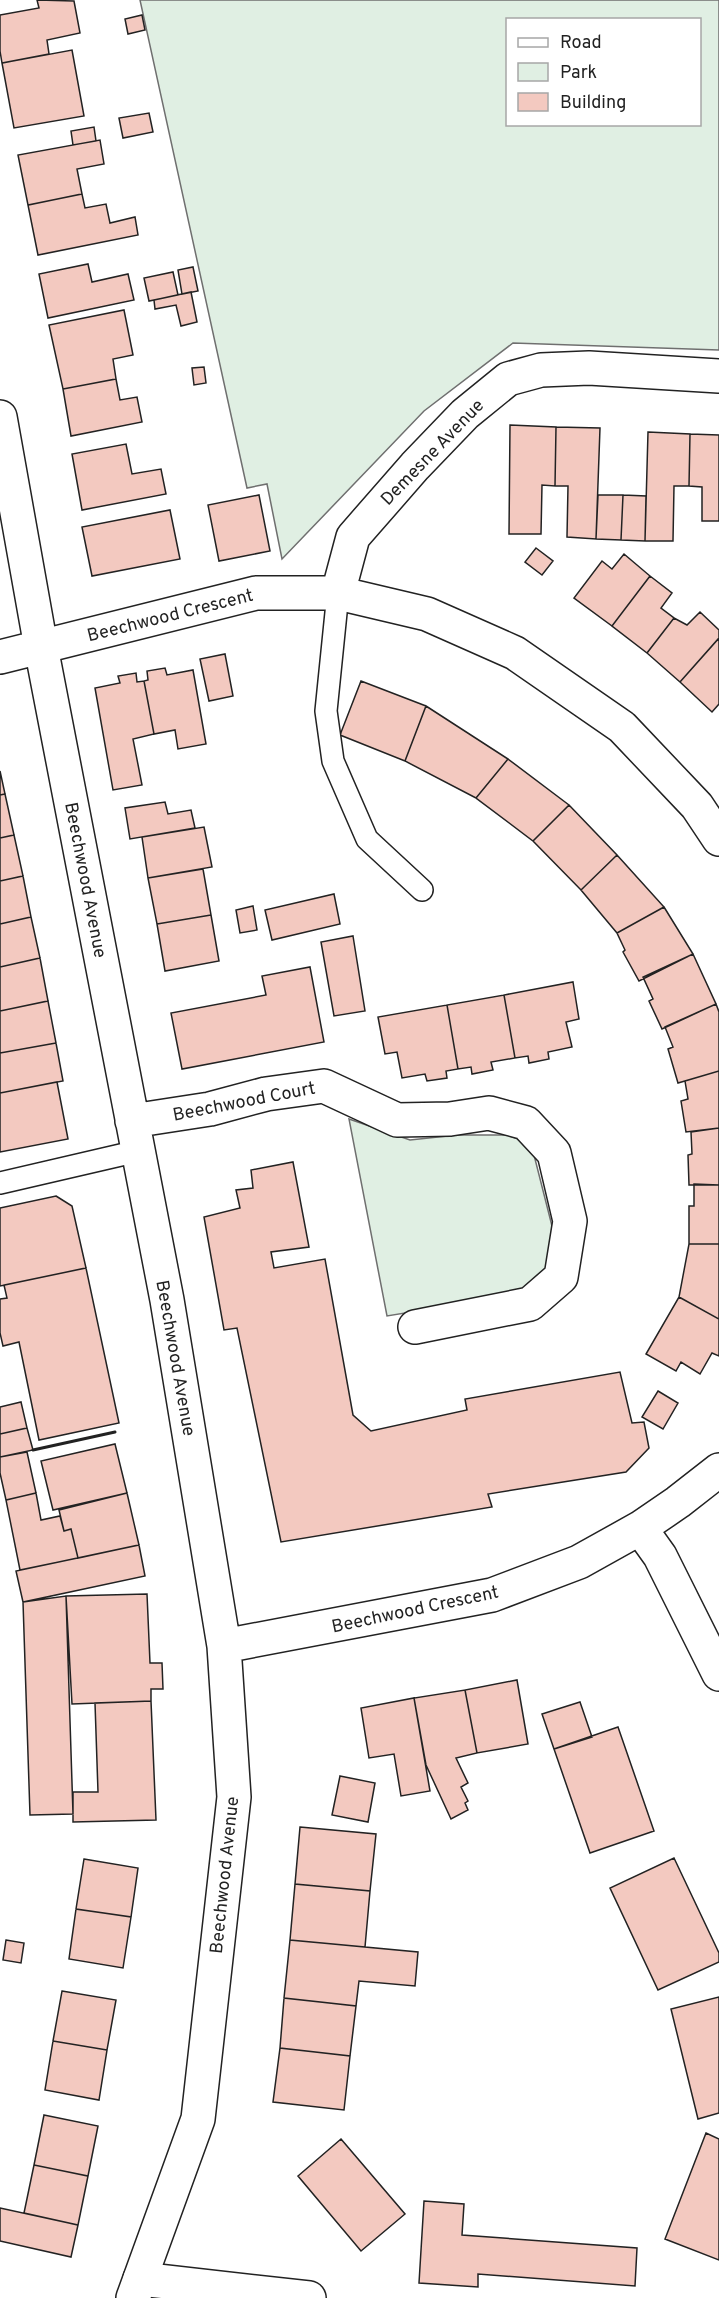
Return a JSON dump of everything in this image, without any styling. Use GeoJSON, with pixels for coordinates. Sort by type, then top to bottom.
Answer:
{"type":"FeatureCollection","features":[{"type":"Feature","properties":{"kind":"street","name":"Demesne Avenue"},"geometry":{"type":"LineString","coordinates":[[338,593],[352,537],[465,414],[508,379],[541,370],[589,368],[719,376]]}},
{"type":"Feature","properties":{"kind":"street","name":"Beechwood Avenue"},"geometry":{"type":"LineString","coordinates":[[0,417],[40,647],[167,1300],[224,1646],[234,1797],[198,2119],[136,2288]]}},
{"type":"Feature","properties":{"kind":"street","name":"Beechwood Crescent"},"geometry":{"type":"LineString","coordinates":[[0,657],[256,593],[338,593],[427,614],[516,653],[622,727],[698,806],[719,839]]}},
{"type":"Feature","properties":{"kind":"street","name":"Beechwood Court"},"geometry":{"type":"LineString","coordinates":[[135,1136],[210,1109],[267,1094],[324,1086],[397,1119],[450,1119],[489,1113],[526,1123],[554,1153],[570,1221],[561,1277],[531,1304],[416,1327]]}},
{"type":"Feature","properties":{"kind":"street","name":"Beechwood Crescent"},"geometry":{"type":"LineString","coordinates":[[224,1646],[492,1595],[579,1562],[640,1528],[719,1470]]}},
{"type":"Feature","properties":{"kind":"street"},"geometry":{"type":"LineString","coordinates":[[640,1528],[660,1556],[719,1674]]}},
{"type":"Feature","properties":{"kind":"street"},"geometry":{"type":"LineString","coordinates":[[136,2288],[309,2298]]}},
{"type":"Feature","properties":{"kind":"lane"},"geometry":{"type":"LineString","coordinates":[[338,593],[326,711],[333,761],[367,839],[422,890]]}},
{"type":"Feature","properties":{"kind":"lane"},"geometry":{"type":"LineString","coordinates":[[0,1183],[135,1136]]}},
{"type":"Feature","properties":{"kind":"green space"},"geometry":{"type":"Polygon","coordinates":[[[140,0],[719,0],[719,350],[513,343],[424,411],[282,559],[267,484],[247,488],[140,0]]]}},
{"type":"Feature","properties":{"kind":"green space"},"geometry":{"type":"Polygon","coordinates":[[[349,1119],[410,1140],[457,1135],[507,1135],[524,1141],[534,1155],[552,1226],[554,1247],[549,1266],[526,1288],[509,1296],[387,1316],[349,1119]]]}},
{"type":"Feature","properties":{"kind":"building"},"geometry":{"type":"Polygon","coordinates":[[[37,0],[74,1],[80,33],[47,40],[49,54],[2,63],[0,15],[39,8],[37,0]]]}},
{"type":"Feature","properties":{"kind":"building"},"geometry":{"type":"Polygon","coordinates":[[[142,15],[145,30],[128,34],[125,19],[142,15]]]}},
{"type":"Feature","properties":{"kind":"building"},"geometry":{"type":"Polygon","coordinates":[[[72,50],[84,116],[14,128],[2,63],[72,50]]]}},
{"type":"Feature","properties":{"kind":"building"},"geometry":{"type":"Polygon","coordinates":[[[149,113],[153,132],[123,138],[119,118],[149,113]]]}},
{"type":"Feature","properties":{"kind":"building"},"geometry":{"type":"Polygon","coordinates":[[[94,127],[96,141],[73,145],[71,131],[94,127]]]}},
{"type":"Feature","properties":{"kind":"building"},"geometry":{"type":"Polygon","coordinates":[[[100,140],[104,164],[77,169],[82,194],[28,205],[18,155],[100,140]]]}},
{"type":"Feature","properties":{"kind":"building"},"geometry":{"type":"Polygon","coordinates":[[[82,194],[85,208],[106,204],[110,223],[135,217],[138,235],[38,255],[28,205],[82,194]]]}},
{"type":"Feature","properties":{"kind":"building"},"geometry":{"type":"Polygon","coordinates":[[[88,264],[92,282],[128,274],[134,300],[48,318],[39,274],[88,264]]]}},
{"type":"Feature","properties":{"kind":"building"},"geometry":{"type":"Polygon","coordinates":[[[193,267],[198,291],[182,294],[178,270],[193,267]]]}},
{"type":"Feature","properties":{"kind":"building"},"geometry":{"type":"Polygon","coordinates":[[[173,272],[178,295],[149,301],[144,278],[173,272]]]}},
{"type":"Feature","properties":{"kind":"building"},"geometry":{"type":"Polygon","coordinates":[[[191,292],[197,322],[181,326],[176,305],[155,309],[154,300],[191,292]]]}},
{"type":"Feature","properties":{"kind":"building"},"geometry":{"type":"Polygon","coordinates":[[[124,310],[133,355],[113,359],[116,379],[63,389],[49,325],[124,310]]]}},
{"type":"Feature","properties":{"kind":"building"},"geometry":{"type":"Polygon","coordinates":[[[204,367],[206,383],[194,385],[192,368],[204,367]]]}},
{"type":"Feature","properties":{"kind":"building"},"geometry":{"type":"Polygon","coordinates":[[[116,379],[120,400],[137,397],[142,422],[71,436],[63,389],[116,379]]]}},
{"type":"Feature","properties":{"kind":"building"},"geometry":{"type":"Polygon","coordinates":[[[510,425],[556,427],[555,486],[542,485],[541,534],[509,534],[510,425]]]}},
{"type":"Feature","properties":{"kind":"building"},"geometry":{"type":"Polygon","coordinates":[[[556,427],[600,428],[596,539],[567,537],[568,486],[555,486],[556,427]]]}},
{"type":"Feature","properties":{"kind":"building"},"geometry":{"type":"Polygon","coordinates":[[[648,432],[690,434],[689,486],[674,486],[673,541],[645,541],[648,432]]]}},
{"type":"Feature","properties":{"kind":"building"},"geometry":{"type":"Polygon","coordinates":[[[690,434],[719,435],[719,521],[702,521],[702,487],[689,486],[690,434]]]}},
{"type":"Feature","properties":{"kind":"building"},"geometry":{"type":"Polygon","coordinates":[[[126,444],[132,474],[161,469],[166,494],[82,510],[72,454],[126,444]]]}},
{"type":"Feature","properties":{"kind":"building"},"geometry":{"type":"Polygon","coordinates":[[[259,495],[270,551],[219,561],[208,505],[259,495]]]}},
{"type":"Feature","properties":{"kind":"building"},"geometry":{"type":"Polygon","coordinates":[[[598,495],[623,495],[621,540],[596,539],[598,495]]]}},
{"type":"Feature","properties":{"kind":"building"},"geometry":{"type":"Polygon","coordinates":[[[623,495],[646,496],[645,541],[621,540],[623,495]]]}},
{"type":"Feature","properties":{"kind":"building"},"geometry":{"type":"Polygon","coordinates":[[[170,510],[180,559],[92,576],[82,527],[170,510]]]}},
{"type":"Feature","properties":{"kind":"building"},"geometry":{"type":"Polygon","coordinates":[[[536,548],[553,561],[542,575],[525,562],[536,548]]]}},
{"type":"Feature","properties":{"kind":"building"},"geometry":{"type":"Polygon","coordinates":[[[624,554],[650,576],[612,626],[574,598],[602,561],[612,569],[624,554]]]}},
{"type":"Feature","properties":{"kind":"building"},"geometry":{"type":"Polygon","coordinates":[[[650,576],[672,593],[661,608],[674,618],[647,653],[612,626],[650,576]]]}},
{"type":"Feature","properties":{"kind":"building"},"geometry":{"type":"Polygon","coordinates":[[[700,612],[719,630],[719,638],[680,682],[647,653],[674,618],[687,625],[700,612]]]}},
{"type":"Feature","properties":{"kind":"building"},"geometry":{"type":"Polygon","coordinates":[[[719,638],[719,704],[712,712],[680,682],[719,638]]]}},
{"type":"Feature","properties":{"kind":"building"},"geometry":{"type":"Polygon","coordinates":[[[225,654],[233,696],[209,701],[200,659],[225,654]]]}},
{"type":"Feature","properties":{"kind":"building"},"geometry":{"type":"Polygon","coordinates":[[[165,668],[167,675],[193,670],[206,744],[178,749],[175,730],[154,734],[144,681],[148,680],[147,671],[165,668]]]}},
{"type":"Feature","properties":{"kind":"building"},"geometry":{"type":"Polygon","coordinates":[[[136,673],[137,682],[144,681],[154,734],[133,739],[142,785],[113,790],[95,688],[120,683],[118,676],[136,673]]]}},
{"type":"Feature","properties":{"kind":"building"},"geometry":{"type":"Polygon","coordinates":[[[361,681],[426,706],[405,761],[340,735],[361,681]]]}},
{"type":"Feature","properties":{"kind":"building"},"geometry":{"type":"Polygon","coordinates":[[[426,706],[508,759],[476,798],[405,761],[426,706]]]}},
{"type":"Feature","properties":{"kind":"building"},"geometry":{"type":"Polygon","coordinates":[[[508,759],[569,805],[533,841],[476,798],[508,759]]]}},
{"type":"Feature","properties":{"kind":"building"},"geometry":{"type":"Polygon","coordinates":[[[0,771],[5,794],[0,795],[0,771]]]}},
{"type":"Feature","properties":{"kind":"building"},"geometry":{"type":"Polygon","coordinates":[[[5,794],[14,835],[0,838],[0,795],[5,794]]]}},
{"type":"Feature","properties":{"kind":"building"},"geometry":{"type":"Polygon","coordinates":[[[165,802],[168,814],[191,810],[195,828],[130,839],[125,808],[165,802]]]}},
{"type":"Feature","properties":{"kind":"building"},"geometry":{"type":"Polygon","coordinates":[[[569,805],[617,855],[581,890],[533,841],[569,805]]]}},
{"type":"Feature","properties":{"kind":"building"},"geometry":{"type":"Polygon","coordinates":[[[204,827],[212,867],[148,878],[142,837],[204,827]]]}},
{"type":"Feature","properties":{"kind":"building"},"geometry":{"type":"Polygon","coordinates":[[[14,835],[23,876],[0,881],[0,838],[14,835]]]}},
{"type":"Feature","properties":{"kind":"building"},"geometry":{"type":"Polygon","coordinates":[[[617,855],[664,907],[617,933],[581,890],[617,855]]]}},
{"type":"Feature","properties":{"kind":"building"},"geometry":{"type":"Polygon","coordinates":[[[203,869],[211,915],[157,924],[148,878],[203,869]]]}},
{"type":"Feature","properties":{"kind":"building"},"geometry":{"type":"Polygon","coordinates":[[[23,876],[31,917],[0,924],[0,881],[23,876]]]}},
{"type":"Feature","properties":{"kind":"building"},"geometry":{"type":"Polygon","coordinates":[[[334,894],[340,924],[272,940],[265,910],[334,894]]]}},
{"type":"Feature","properties":{"kind":"building"},"geometry":{"type":"Polygon","coordinates":[[[253,906],[257,930],[240,933],[236,910],[253,906]]]}},
{"type":"Feature","properties":{"kind":"building"},"geometry":{"type":"Polygon","coordinates":[[[664,907],[693,954],[639,981],[623,952],[625,950],[617,933],[664,907]]]}},
{"type":"Feature","properties":{"kind":"building"},"geometry":{"type":"Polygon","coordinates":[[[211,915],[219,961],[165,971],[157,924],[211,915]]]}},
{"type":"Feature","properties":{"kind":"building"},"geometry":{"type":"Polygon","coordinates":[[[31,917],[40,958],[0,967],[0,924],[31,917]]]}},
{"type":"Feature","properties":{"kind":"building"},"geometry":{"type":"Polygon","coordinates":[[[353,936],[365,1011],[334,1016],[321,942],[353,936]]]}},
{"type":"Feature","properties":{"kind":"building"},"geometry":{"type":"Polygon","coordinates":[[[693,954],[716,1004],[662,1029],[649,1001],[653,999],[643,977],[693,954]]]}},
{"type":"Feature","properties":{"kind":"building"},"geometry":{"type":"Polygon","coordinates":[[[40,958],[48,1001],[0,1011],[0,967],[40,958]]]}},
{"type":"Feature","properties":{"kind":"building"},"geometry":{"type":"Polygon","coordinates":[[[310,967],[324,1042],[182,1069],[171,1013],[266,995],[262,976],[310,967]]]}},
{"type":"Feature","properties":{"kind":"building"},"geometry":{"type":"Polygon","coordinates":[[[573,982],[579,1019],[566,1022],[572,1047],[548,1052],[549,1059],[529,1063],[528,1056],[515,1058],[504,995],[573,982]]]}},
{"type":"Feature","properties":{"kind":"building"},"geometry":{"type":"Polygon","coordinates":[[[504,995],[515,1058],[491,1062],[493,1070],[472,1074],[471,1067],[458,1069],[447,1005],[504,995]]]}},
{"type":"Feature","properties":{"kind":"building"},"geometry":{"type":"Polygon","coordinates":[[[48,1001],[56,1043],[0,1053],[0,1011],[48,1001]]]}},
{"type":"Feature","properties":{"kind":"building"},"geometry":{"type":"Polygon","coordinates":[[[716,1004],[719,1012],[719,1071],[678,1083],[668,1049],[673,1047],[665,1027],[716,1004]]]}},
{"type":"Feature","properties":{"kind":"building"},"geometry":{"type":"Polygon","coordinates":[[[447,1005],[458,1069],[446,1071],[447,1078],[427,1081],[425,1074],[402,1078],[397,1052],[385,1054],[378,1017],[447,1005]]]}},
{"type":"Feature","properties":{"kind":"building"},"geometry":{"type":"Polygon","coordinates":[[[56,1043],[63,1081],[0,1093],[0,1053],[56,1043]]]}},
{"type":"Feature","properties":{"kind":"building"},"geometry":{"type":"Polygon","coordinates":[[[719,1071],[719,1128],[686,1132],[681,1101],[688,1099],[685,1081],[719,1071]]]}},
{"type":"Feature","properties":{"kind":"building"},"geometry":{"type":"Polygon","coordinates":[[[57,1082],[68,1139],[0,1152],[0,1093],[57,1082]]]}},
{"type":"Feature","properties":{"kind":"building"},"geometry":{"type":"Polygon","coordinates":[[[719,1128],[719,1185],[689,1185],[688,1155],[692,1154],[691,1132],[719,1128]]]}},
{"type":"Feature","properties":{"kind":"building"},"geometry":{"type":"Polygon","coordinates":[[[293,1162],[309,1247],[271,1252],[274,1268],[325,1259],[353,1415],[371,1431],[467,1410],[465,1399],[620,1372],[632,1423],[644,1422],[649,1448],[626,1472],[488,1494],[492,1507],[281,1542],[237,1328],[224,1330],[204,1217],[240,1208],[236,1190],[253,1188],[251,1170],[293,1162]]]}},
{"type":"Feature","properties":{"kind":"building"},"geometry":{"type":"Polygon","coordinates":[[[694,1184],[719,1185],[719,1244],[689,1244],[689,1206],[694,1206],[694,1184]]]}},
{"type":"Feature","properties":{"kind":"building"},"geometry":{"type":"Polygon","coordinates":[[[56,1196],[72,1206],[86,1268],[0,1286],[0,1208],[56,1196]]]}},
{"type":"Feature","properties":{"kind":"building"},"geometry":{"type":"Polygon","coordinates":[[[689,1244],[719,1244],[719,1319],[679,1297],[689,1244]]]}},
{"type":"Feature","properties":{"kind":"building"},"geometry":{"type":"Polygon","coordinates":[[[86,1268],[119,1423],[39,1440],[19,1342],[3,1346],[0,1333],[0,1299],[7,1298],[4,1285],[86,1268]]]}},
{"type":"Feature","properties":{"kind":"building"},"geometry":{"type":"Polygon","coordinates":[[[679,1297],[719,1319],[719,1356],[712,1353],[700,1374],[681,1362],[676,1371],[646,1354],[679,1297]]]}},
{"type":"Feature","properties":{"kind":"building"},"geometry":{"type":"Polygon","coordinates":[[[658,1391],[678,1403],[663,1429],[642,1417],[658,1391]]]}},
{"type":"Feature","properties":{"kind":"building"},"geometry":{"type":"Polygon","coordinates":[[[21,1402],[27,1428],[0,1434],[0,1407],[21,1402]]]}},
{"type":"Feature","properties":{"kind":"building"},"geometry":{"type":"Polygon","coordinates":[[[27,1428],[33,1450],[0,1457],[0,1434],[27,1428]]]}},
{"type":"Feature","properties":{"kind":"building"},"geometry":{"type":"Polygon","coordinates":[[[115,1444],[127,1493],[53,1510],[41,1461],[115,1444]]]}},
{"type":"Feature","properties":{"kind":"building"},"geometry":{"type":"Polygon","coordinates":[[[27,1452],[36,1493],[6,1500],[0,1473],[0,1457],[27,1452]]]}},
{"type":"Feature","properties":{"kind":"building"},"geometry":{"type":"Polygon","coordinates":[[[36,1493],[41,1520],[60,1516],[64,1531],[71,1529],[78,1558],[20,1570],[6,1500],[36,1493]]]}},
{"type":"Feature","properties":{"kind":"building"},"geometry":{"type":"Polygon","coordinates":[[[127,1493],[139,1545],[78,1558],[71,1529],[64,1531],[59,1510],[127,1493]]]}},
{"type":"Feature","properties":{"kind":"building"},"geometry":{"type":"Polygon","coordinates":[[[139,1545],[145,1576],[23,1602],[16,1571],[139,1545]]]}},
{"type":"Feature","properties":{"kind":"building"},"geometry":{"type":"Polygon","coordinates":[[[147,1594],[150,1663],[162,1663],[163,1689],[151,1689],[151,1701],[72,1704],[66,1596],[147,1594]]]}},
{"type":"Feature","properties":{"kind":"building"},"geometry":{"type":"Polygon","coordinates":[[[66,1596],[73,1814],[30,1815],[23,1602],[66,1596]]]}},
{"type":"Feature","properties":{"kind":"building"},"geometry":{"type":"Polygon","coordinates":[[[517,1680],[528,1744],[477,1753],[465,1690],[517,1680]]]}},
{"type":"Feature","properties":{"kind":"building"},"geometry":{"type":"Polygon","coordinates":[[[465,1690],[477,1753],[456,1758],[468,1783],[461,1787],[468,1801],[465,1803],[468,1810],[451,1819],[426,1765],[414,1698],[465,1690]]]}},
{"type":"Feature","properties":{"kind":"building"},"geometry":{"type":"Polygon","coordinates":[[[414,1698],[430,1791],[401,1796],[394,1754],[369,1758],[361,1708],[414,1698]]]}},
{"type":"Feature","properties":{"kind":"building"},"geometry":{"type":"Polygon","coordinates":[[[151,1701],[156,1820],[73,1822],[73,1792],[98,1792],[95,1703],[151,1701]]]}},
{"type":"Feature","properties":{"kind":"building"},"geometry":{"type":"Polygon","coordinates":[[[580,1702],[592,1737],[554,1749],[542,1714],[580,1702]]]}},
{"type":"Feature","properties":{"kind":"building"},"geometry":{"type":"Polygon","coordinates":[[[618,1727],[654,1831],[590,1853],[554,1749],[618,1727]]]}},
{"type":"Feature","properties":{"kind":"building"},"geometry":{"type":"Polygon","coordinates":[[[340,1776],[375,1783],[368,1822],[332,1815],[340,1776]]]}},
{"type":"Feature","properties":{"kind":"building"},"geometry":{"type":"Polygon","coordinates":[[[300,1827],[376,1834],[370,1891],[295,1884],[300,1827]]]}},
{"type":"Feature","properties":{"kind":"building"},"geometry":{"type":"Polygon","coordinates":[[[674,1858],[719,1953],[719,1962],[658,1990],[610,1888],[674,1858]]]}},
{"type":"Feature","properties":{"kind":"building"},"geometry":{"type":"Polygon","coordinates":[[[84,1859],[138,1868],[131,1917],[76,1909],[84,1859]]]}},
{"type":"Feature","properties":{"kind":"building"},"geometry":{"type":"Polygon","coordinates":[[[295,1884],[370,1891],[365,1947],[290,1940],[295,1884]]]}},
{"type":"Feature","properties":{"kind":"building"},"geometry":{"type":"Polygon","coordinates":[[[76,1909],[131,1917],[123,1968],[69,1959],[76,1909]]]}},
{"type":"Feature","properties":{"kind":"building"},"geometry":{"type":"Polygon","coordinates":[[[6,1940],[24,1943],[21,1963],[3,1960],[6,1940]]]}},
{"type":"Feature","properties":{"kind":"building"},"geometry":{"type":"Polygon","coordinates":[[[290,1940],[418,1952],[415,1986],[359,1981],[356,2006],[284,1998],[290,1940]]]}},
{"type":"Feature","properties":{"kind":"building"},"geometry":{"type":"Polygon","coordinates":[[[62,1991],[116,2000],[107,2050],[53,2041],[62,1991]]]}},
{"type":"Feature","properties":{"kind":"building"},"geometry":{"type":"Polygon","coordinates":[[[719,1997],[719,2113],[698,2119],[671,2009],[719,1997]]]}},
{"type":"Feature","properties":{"kind":"building"},"geometry":{"type":"Polygon","coordinates":[[[284,1998],[356,2006],[350,2056],[280,2048],[284,1998]]]}},
{"type":"Feature","properties":{"kind":"building"},"geometry":{"type":"Polygon","coordinates":[[[53,2041],[107,2050],[99,2100],[45,2090],[53,2041]]]}},
{"type":"Feature","properties":{"kind":"building"},"geometry":{"type":"Polygon","coordinates":[[[280,2048],[350,2056],[344,2110],[273,2102],[280,2048]]]}},
{"type":"Feature","properties":{"kind":"building"},"geometry":{"type":"Polygon","coordinates":[[[44,2115],[98,2126],[88,2176],[34,2165],[44,2115]]]}},
{"type":"Feature","properties":{"kind":"building"},"geometry":{"type":"Polygon","coordinates":[[[706,2133],[719,2139],[719,2260],[665,2239],[706,2133]]]}},
{"type":"Feature","properties":{"kind":"building"},"geometry":{"type":"Polygon","coordinates":[[[341,2139],[405,2214],[361,2251],[298,2176],[341,2139]]]}},
{"type":"Feature","properties":{"kind":"building"},"geometry":{"type":"Polygon","coordinates":[[[34,2165],[88,2176],[78,2225],[24,2213],[34,2165]]]}},
{"type":"Feature","properties":{"kind":"building"},"geometry":{"type":"Polygon","coordinates":[[[424,2201],[464,2204],[462,2235],[637,2248],[635,2286],[478,2274],[478,2287],[419,2283],[424,2201]]]}},
{"type":"Feature","properties":{"kind":"building"},"geometry":{"type":"Polygon","coordinates":[[[0,2208],[78,2225],[71,2257],[0,2241],[0,2208]]]}},
{"type":"Feature","properties":{"kind":"wall"},"geometry":{"type":"LineString","coordinates":[[33,1450],[115,1432]]}}]}
